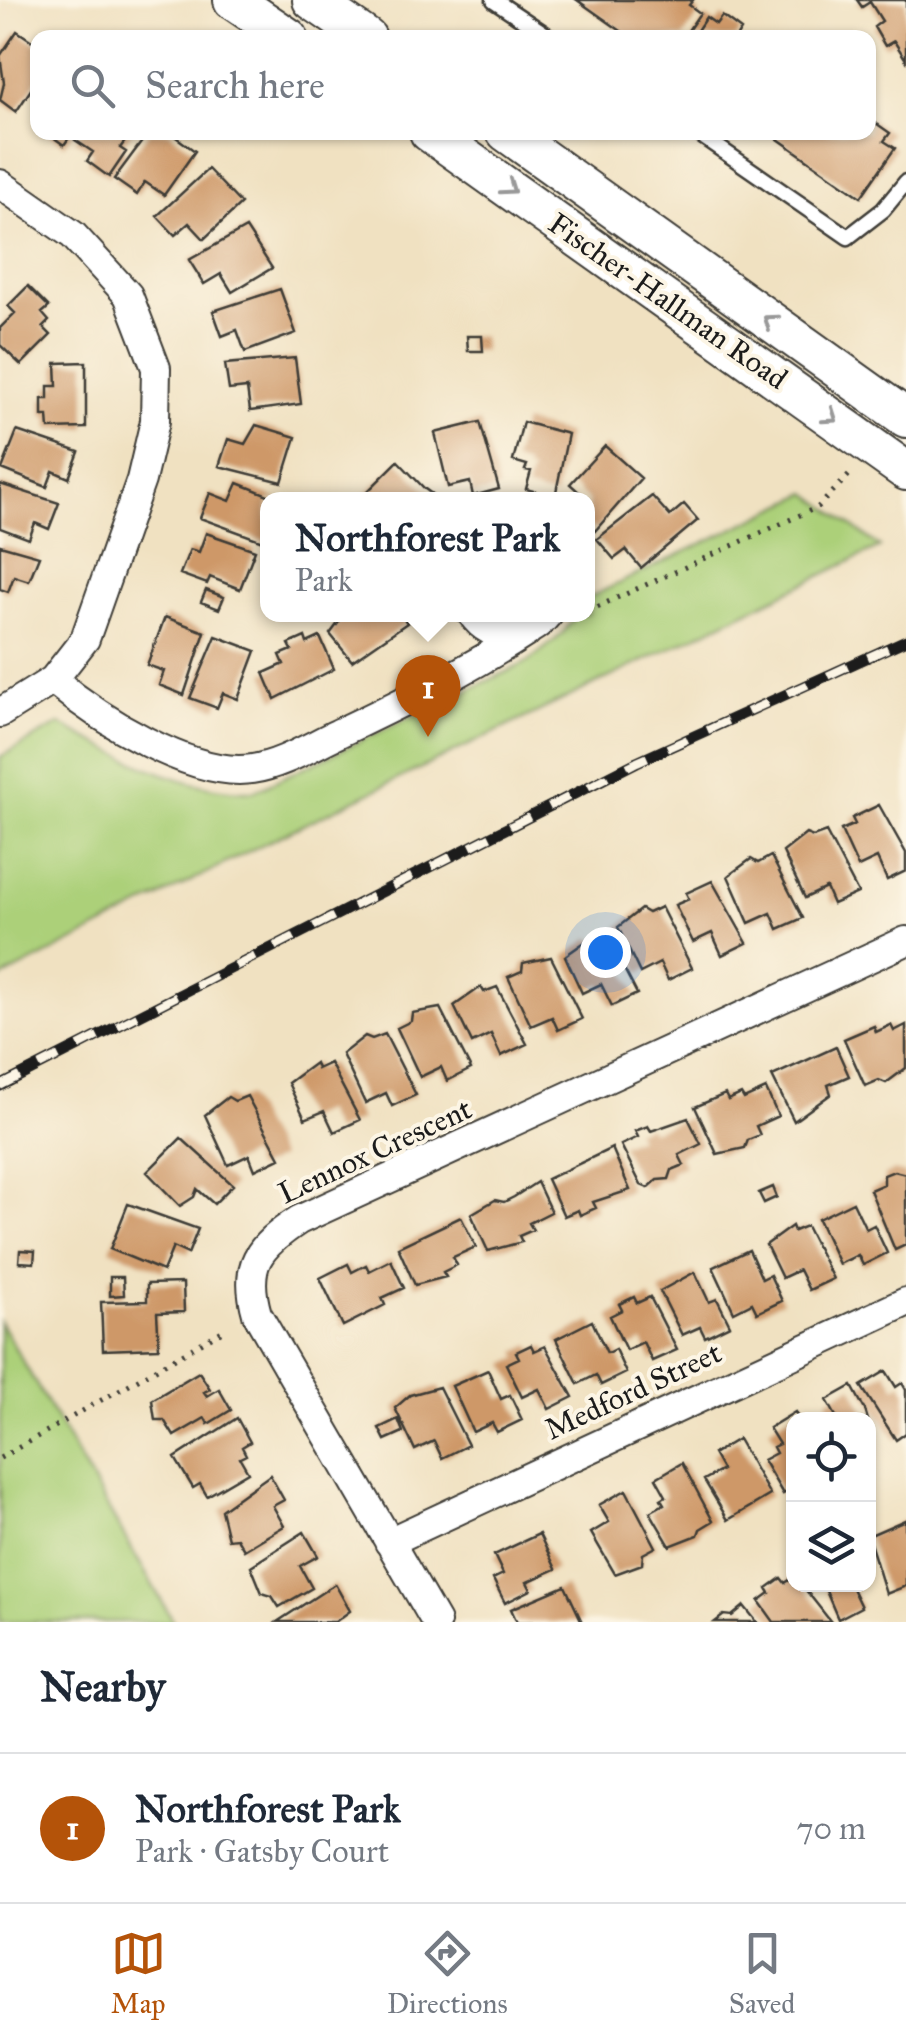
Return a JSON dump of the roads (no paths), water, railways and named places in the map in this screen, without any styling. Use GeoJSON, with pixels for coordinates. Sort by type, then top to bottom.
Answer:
{"type":"FeatureCollection","features":[{"type":"Feature","properties":{"kind":"main road"},"geometry":{"type":"LineString","coordinates":[[234,0],[277,30]]}},
{"type":"Feature","properties":{"kind":"main road"},"geometry":{"type":"LineString","coordinates":[[312,0],[355,30]]}},
{"type":"Feature","properties":{"kind":"main road","name":"Fischer-Hallman Road"},"geometry":{"type":"LineString","coordinates":[[440,140],[906,470]]}},
{"type":"Feature","properties":{"kind":"main road","name":"Fischer-Hallman Road"},"geometry":{"type":"LineString","coordinates":[[517,140],[906,418]]}},
{"type":"Feature","properties":{"kind":"street"},"geometry":{"type":"LineString","coordinates":[[0,184],[72,236],[128,295],[156,368],[154,421],[141,480],[85,638],[53,680],[0,713]]}},
{"type":"Feature","properties":{"kind":"street"},"geometry":{"type":"LineString","coordinates":[[480,622],[489,631],[504,636],[538,623]]}},
{"type":"Feature","properties":{"kind":"street"},"geometry":{"type":"LineString","coordinates":[[53,680],[93,714],[143,741],[223,768],[252,769],[290,756],[467,672],[538,623]]}},
{"type":"Feature","properties":{"kind":"street","name":"Lennox Crescent"},"geometry":{"type":"LineString","coordinates":[[436,1622],[258,1314],[250,1290],[254,1263],[268,1240],[298,1220],[906,941]]}},
{"type":"Feature","properties":{"kind":"street","name":"Medford Street"},"geometry":{"type":"LineString","coordinates":[[388,1542],[906,1302]]}},
{"type":"Feature","properties":{"kind":"lane"},"geometry":{"type":"LineString","coordinates":[[494,0],[539,30]]}},
{"type":"Feature","properties":{"kind":"lane"},"geometry":{"type":"LineString","coordinates":[[708,140],[848,237],[883,210],[906,182]]}},
{"type":"Feature","properties":{"kind":"railway"},"geometry":{"type":"LineString","coordinates":[[0,1086],[637,762],[906,640]]}},
{"type":"Feature","properties":{"kind":"place","name":"Northforest Park"},"geometry":{"type":"Point","coordinates":[428,737]}}]}
